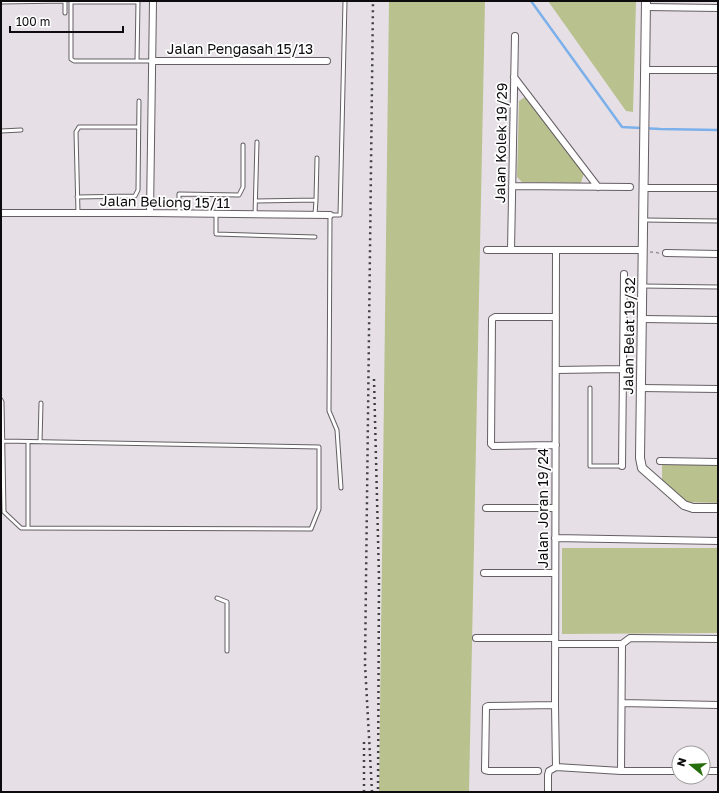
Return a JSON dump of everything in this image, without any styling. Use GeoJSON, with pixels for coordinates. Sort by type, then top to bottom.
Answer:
{"type":"FeatureCollection","features":[{"type":"Feature","properties":{"kind":"street"},"geometry":{"type":"LineString","coordinates":[[150,213],[154,1]]}},
{"type":"Feature","properties":{"kind":"street"},"geometry":{"type":"LineString","coordinates":[[646,4],[718,8]]}},
{"type":"Feature","properties":{"kind":"street","name":"Jalan Belat 19/32"},"geometry":{"type":"LineString","coordinates":[[646,4],[646,113],[640,458],[642,468],[684,505],[693,508],[718,508]]}},
{"type":"Feature","properties":{"kind":"street","name":"Jalan Kolek 19/29"},"geometry":{"type":"LineString","coordinates":[[511,250],[515,36]]}},
{"type":"Feature","properties":{"kind":"street","name":"Jalan Pengasah 15/13"},"geometry":{"type":"LineString","coordinates":[[153,60],[327,61]]}},
{"type":"Feature","properties":{"kind":"street"},"geometry":{"type":"LineString","coordinates":[[646,70],[718,70]]}},
{"type":"Feature","properties":{"kind":"street"},"geometry":{"type":"LineString","coordinates":[[514,77],[598,186]]}},
{"type":"Feature","properties":{"kind":"street"},"geometry":{"type":"LineString","coordinates":[[512,186],[630,187]]}},
{"type":"Feature","properties":{"kind":"street"},"geometry":{"type":"LineString","coordinates":[[644,188],[718,188]]}},
{"type":"Feature","properties":{"kind":"street","name":"Jalan Beliong 15/11"},"geometry":{"type":"LineString","coordinates":[[1,214],[150,213],[330,215]]}},
{"type":"Feature","properties":{"kind":"street"},"geometry":{"type":"LineString","coordinates":[[486,250],[643,251]]}},
{"type":"Feature","properties":{"kind":"street","name":"Jalan Joran 19/24"},"geometry":{"type":"LineString","coordinates":[[556,250],[556,767]]}},
{"type":"Feature","properties":{"kind":"street"},"geometry":{"type":"LineString","coordinates":[[666,253],[718,254]]}},
{"type":"Feature","properties":{"kind":"street"},"geometry":{"type":"LineString","coordinates":[[622,466],[624,274]]}},
{"type":"Feature","properties":{"kind":"street"},"geometry":{"type":"LineString","coordinates":[[556,317],[494,317],[492,319],[491,444],[493,446],[556,445]]}},
{"type":"Feature","properties":{"kind":"street"},"geometry":{"type":"LineString","coordinates":[[642,319],[718,320]]}},
{"type":"Feature","properties":{"kind":"street"},"geometry":{"type":"LineString","coordinates":[[556,370],[623,369]]}},
{"type":"Feature","properties":{"kind":"street"},"geometry":{"type":"LineString","coordinates":[[641,388],[718,389]]}},
{"type":"Feature","properties":{"kind":"street"},"geometry":{"type":"LineString","coordinates":[[660,461],[718,462]]}},
{"type":"Feature","properties":{"kind":"street"},"geometry":{"type":"LineString","coordinates":[[486,508],[555,508]]}},
{"type":"Feature","properties":{"kind":"street"},"geometry":{"type":"LineString","coordinates":[[555,538],[718,541]]}},
{"type":"Feature","properties":{"kind":"street"},"geometry":{"type":"LineString","coordinates":[[484,573],[555,573]]}},
{"type":"Feature","properties":{"kind":"street"},"geometry":{"type":"LineString","coordinates":[[476,638],[622,644],[630,638],[718,639]]}},
{"type":"Feature","properties":{"kind":"street"},"geometry":{"type":"LineString","coordinates":[[621,771],[622,644]]}},
{"type":"Feature","properties":{"kind":"street"},"geometry":{"type":"LineString","coordinates":[[622,703],[718,705]]}},
{"type":"Feature","properties":{"kind":"street"},"geometry":{"type":"LineString","coordinates":[[538,771],[489,772],[485,770],[486,707],[555,705]]}},
{"type":"Feature","properties":{"kind":"street"},"geometry":{"type":"LineString","coordinates":[[548,792],[549,771],[556,767],[621,771],[671,771]]}},
{"type":"Feature","properties":{"kind":"lane"},"geometry":{"type":"LineString","coordinates":[[1,2],[65,1],[65,13]]}},
{"type":"Feature","properties":{"kind":"lane"},"geometry":{"type":"LineString","coordinates":[[137,61],[138,1],[71,2],[71,59],[74,61],[137,61],[153,60]]}},
{"type":"Feature","properties":{"kind":"lane"},"geometry":{"type":"LineString","coordinates":[[341,488],[337,430],[329,411],[330,215],[340,215],[345,1]]}},
{"type":"Feature","properties":{"kind":"lane"},"geometry":{"type":"LineString","coordinates":[[77,197],[134,196],[138,190],[139,101]]}},
{"type":"Feature","properties":{"kind":"lane"},"geometry":{"type":"LineString","coordinates":[[78,213],[77,129],[79,127],[138,128]]}},
{"type":"Feature","properties":{"kind":"lane"},"geometry":{"type":"LineString","coordinates":[[1,131],[21,130]]}},
{"type":"Feature","properties":{"kind":"lane"},"geometry":{"type":"LineString","coordinates":[[255,214],[257,142]]}},
{"type":"Feature","properties":{"kind":"lane"},"geometry":{"type":"LineString","coordinates":[[179,214],[179,194],[239,195],[243,187],[243,145]]}},
{"type":"Feature","properties":{"kind":"lane"},"geometry":{"type":"LineString","coordinates":[[315,215],[317,158]]}},
{"type":"Feature","properties":{"kind":"lane"},"geometry":{"type":"LineString","coordinates":[[256,200],[316,200]]}},
{"type":"Feature","properties":{"kind":"lane"},"geometry":{"type":"LineString","coordinates":[[216,214],[216,234],[315,237]]}},
{"type":"Feature","properties":{"kind":"lane"},"geometry":{"type":"LineString","coordinates":[[644,220],[718,221]]}},
{"type":"Feature","properties":{"kind":"lane"},"geometry":{"type":"LineString","coordinates":[[643,286],[718,287]]}},
{"type":"Feature","properties":{"kind":"lane"},"geometry":{"type":"LineString","coordinates":[[590,388],[590,466],[622,466]]}},
{"type":"Feature","properties":{"kind":"lane"},"geometry":{"type":"LineString","coordinates":[[1,400],[4,512],[20,528],[311,529],[319,509],[319,447],[3,441]]}},
{"type":"Feature","properties":{"kind":"lane"},"geometry":{"type":"LineString","coordinates":[[40,442],[41,403]]}},
{"type":"Feature","properties":{"kind":"lane"},"geometry":{"type":"LineString","coordinates":[[28,442],[28,528]]}},
{"type":"Feature","properties":{"kind":"lane"},"geometry":{"type":"LineString","coordinates":[[217,598],[227,602],[227,651]]}},
{"type":"Feature","properties":{"kind":"path"},"geometry":{"type":"LineString","coordinates":[[643,251],[666,253]]}},
{"type":"Feature","properties":{"kind":"green space"},"geometry":{"type":"Polygon","coordinates":[[[389,1],[485,1],[469,792],[379,792],[389,1]]]}},
{"type":"Feature","properties":{"kind":"green space"},"geometry":{"type":"Polygon","coordinates":[[[548,1],[636,1],[633,112],[626,111],[548,1]]]}},
{"type":"Feature","properties":{"kind":"green space"},"geometry":{"type":"Polygon","coordinates":[[[525,97],[584,173],[581,183],[522,182],[517,177],[519,101],[525,97]]]}},
{"type":"Feature","properties":{"kind":"green space"},"geometry":{"type":"Polygon","coordinates":[[[662,463],[718,464],[718,503],[685,502],[662,482],[662,463]]]}},
{"type":"Feature","properties":{"kind":"green space"},"geometry":{"type":"Polygon","coordinates":[[[562,548],[718,548],[718,633],[562,634],[562,548]]]}},
{"type":"Feature","properties":{"kind":"waterway"},"geometry":{"type":"LineString","coordinates":[[531,1],[622,127],[718,130]]}},
{"type":"Feature","properties":{"kind":"railway"},"geometry":{"type":"LineString","coordinates":[[372,792],[365,664],[373,1]]}},
{"type":"Feature","properties":{"kind":"railway"},"geometry":{"type":"LineString","coordinates":[[374,379],[379,578],[378,792]]}},
{"type":"Feature","properties":{"kind":"railway"},"geometry":{"type":"LineString","coordinates":[[364,738],[364,792]]}}]}
